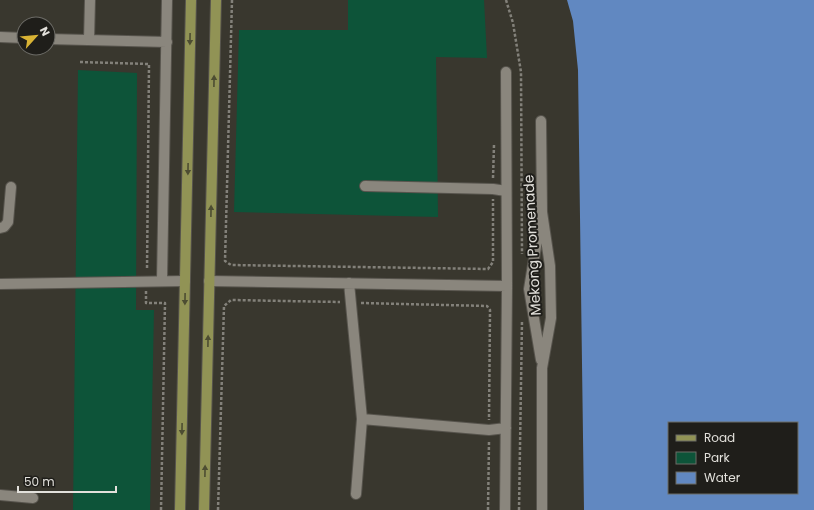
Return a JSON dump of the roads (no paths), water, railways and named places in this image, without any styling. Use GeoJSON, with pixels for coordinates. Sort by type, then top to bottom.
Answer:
{"type":"FeatureCollection","features":[{"type":"Feature","properties":{"kind":"main road"},"geometry":{"type":"LineString","coordinates":[[180,510],[191,0]]}},
{"type":"Feature","properties":{"kind":"main road"},"geometry":{"type":"LineString","coordinates":[[204,510],[216,0]]}},
{"type":"Feature","properties":{"kind":"street"},"geometry":{"type":"LineString","coordinates":[[89,40],[90,0]]}},
{"type":"Feature","properties":{"kind":"street"},"geometry":{"type":"LineString","coordinates":[[162,280],[167,0]]}},
{"type":"Feature","properties":{"kind":"street"},"geometry":{"type":"LineString","coordinates":[[0,37],[16,38]]}},
{"type":"Feature","properties":{"kind":"street"},"geometry":{"type":"LineString","coordinates":[[56,39],[167,42]]}},
{"type":"Feature","properties":{"kind":"street"},"geometry":{"type":"LineString","coordinates":[[505,510],[507,286],[506,72]]}},
{"type":"Feature","properties":{"kind":"street","name":"Mekong Promenade"},"geometry":{"type":"LineString","coordinates":[[541,121],[542,212],[550,266],[551,318],[542,368],[542,510]]}},
{"type":"Feature","properties":{"kind":"street"},"geometry":{"type":"LineString","coordinates":[[365,186],[493,189],[506,191]]}},
{"type":"Feature","properties":{"kind":"street"},"geometry":{"type":"LineString","coordinates":[[0,228],[4,228],[8,222],[11,188]]}},
{"type":"Feature","properties":{"kind":"street"},"geometry":{"type":"LineString","coordinates":[[542,212],[529,289],[542,368]]}},
{"type":"Feature","properties":{"kind":"street"},"geometry":{"type":"LineString","coordinates":[[0,284],[185,280]]}},
{"type":"Feature","properties":{"kind":"street"},"geometry":{"type":"LineString","coordinates":[[209,281],[507,286]]}},
{"type":"Feature","properties":{"kind":"street"},"geometry":{"type":"LineString","coordinates":[[350,283],[362,419],[356,494]]}},
{"type":"Feature","properties":{"kind":"street"},"geometry":{"type":"LineString","coordinates":[[362,419],[489,430],[506,428]]}},
{"type":"Feature","properties":{"kind":"street"},"geometry":{"type":"LineString","coordinates":[[0,495],[32,498]]}},
{"type":"Feature","properties":{"kind":"water"},"geometry":{"type":"Polygon","coordinates":[[[567,0],[814,0],[814,510],[584,510],[578,70],[573,21],[567,0]]]}}]}
